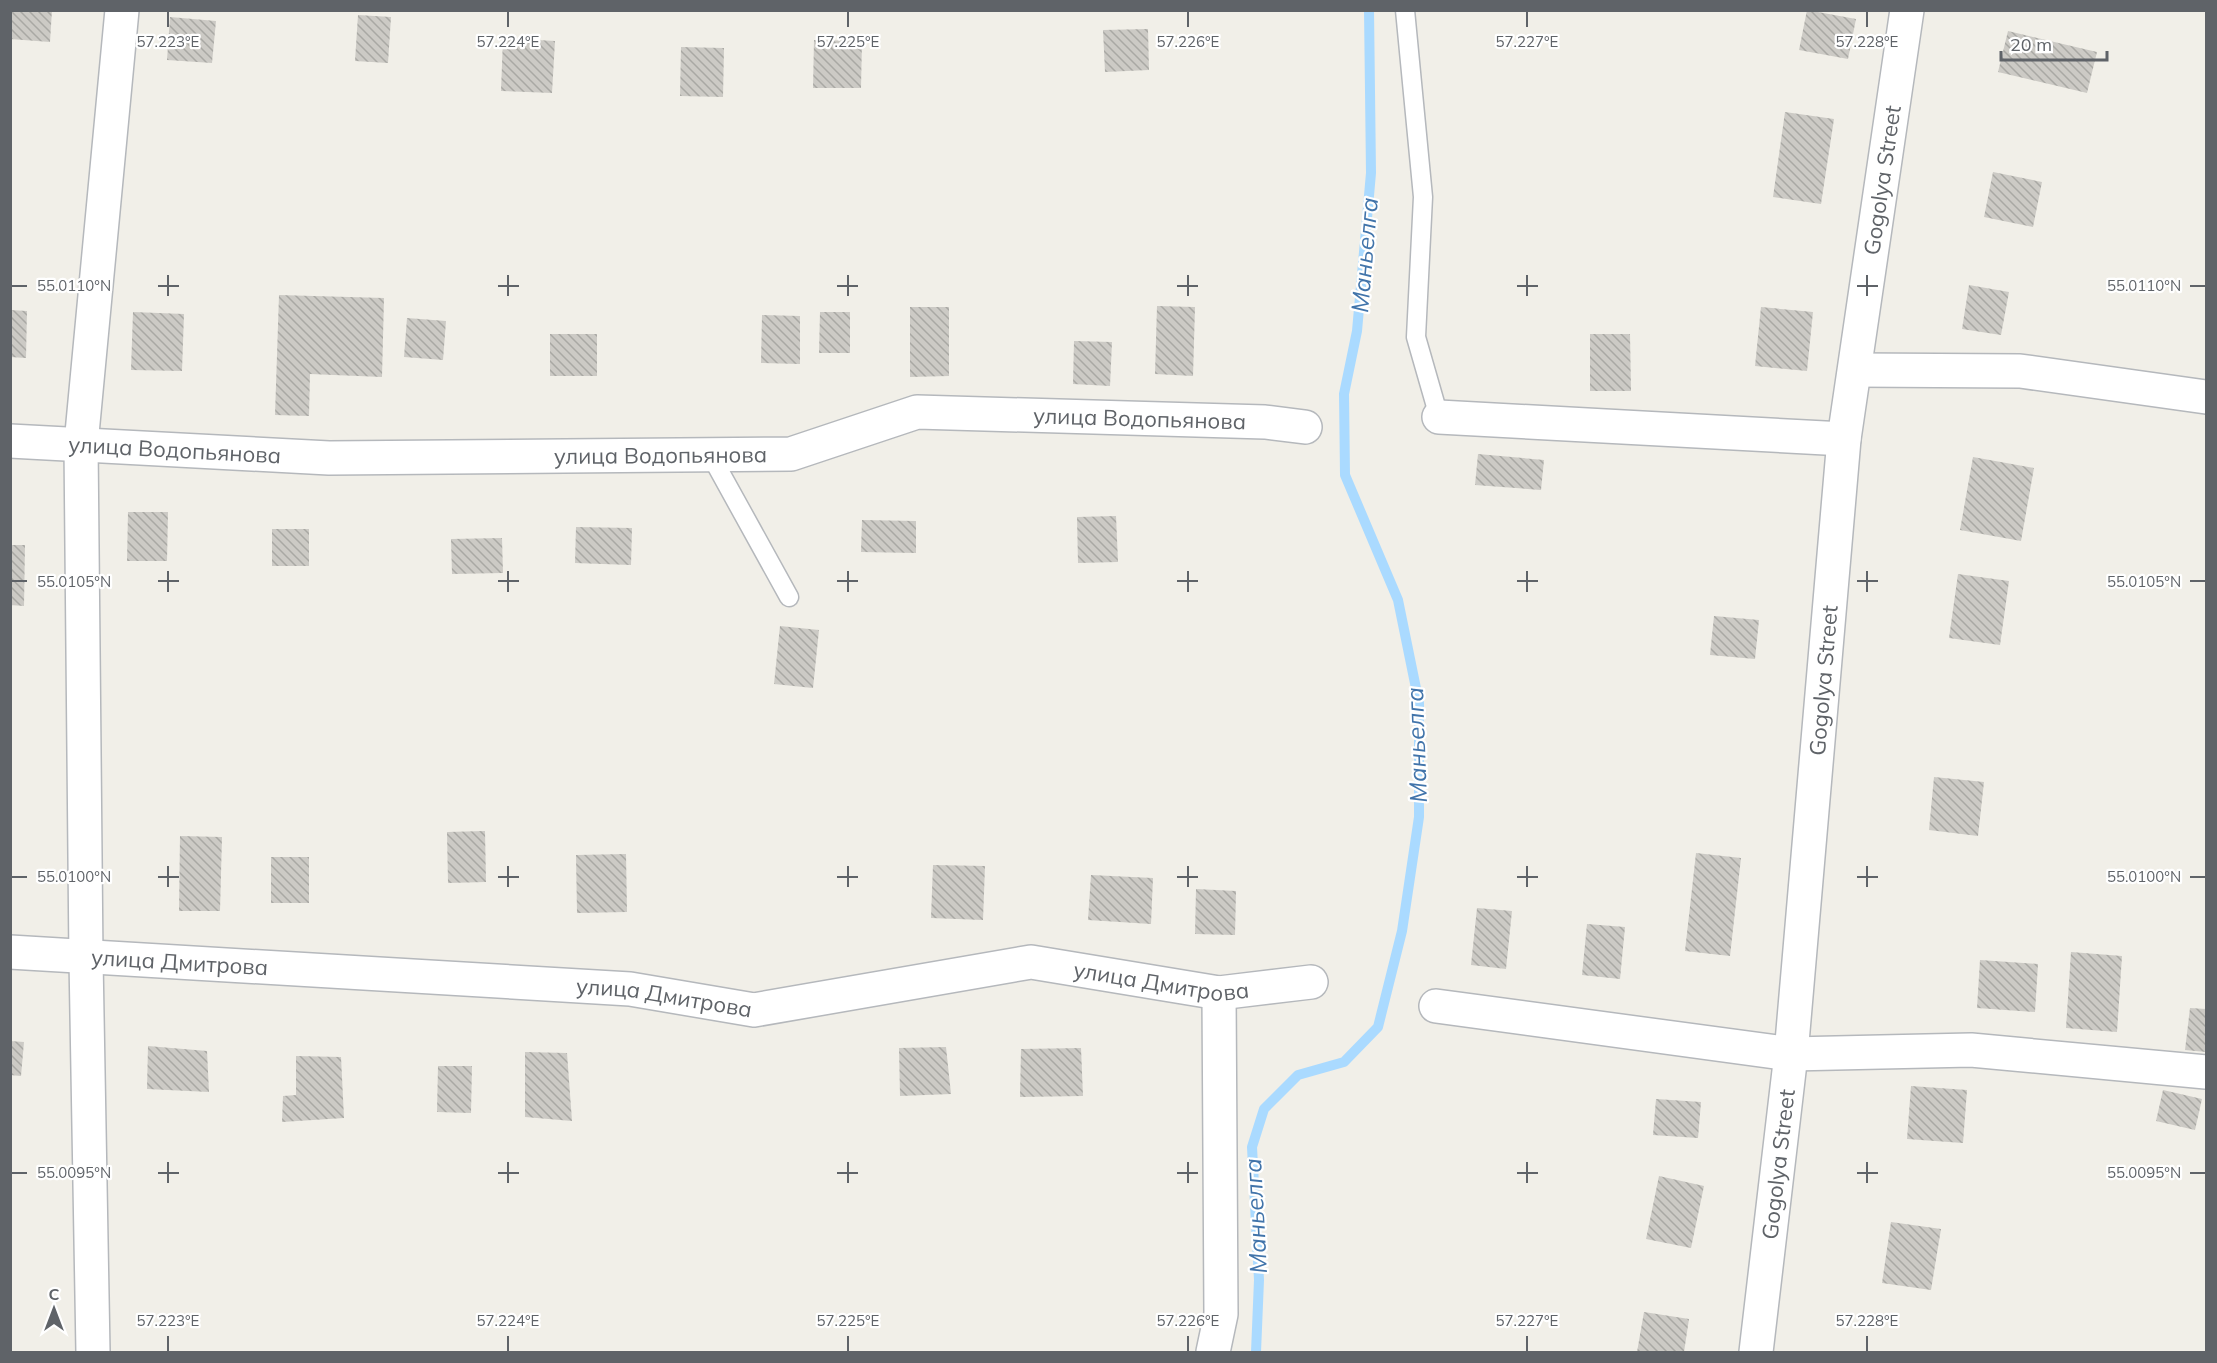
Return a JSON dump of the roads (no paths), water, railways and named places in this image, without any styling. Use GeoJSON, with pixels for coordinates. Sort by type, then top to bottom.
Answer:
{"type":"FeatureCollection","features":[{"type":"Feature","properties":{"kind":"street"},"geometry":{"type":"LineString","coordinates":[[93,1353],[81,444],[122,10]]}},
{"type":"Feature","properties":{"kind":"street","name":"Gogolya Street"},"geometry":{"type":"LineString","coordinates":[[1756,1353],[1791,1054],[1844,439],[1907,10]]}},
{"type":"Feature","properties":{"kind":"street"},"geometry":{"type":"LineString","coordinates":[[1855,370],[2020,371],[2206,397]]}},
{"type":"Feature","properties":{"kind":"street","name":"улица Водопьянова"},"geometry":{"type":"LineString","coordinates":[[10,441],[329,458],[791,454],[917,412],[1265,422],[1305,427]]}},
{"type":"Feature","properties":{"kind":"street"},"geometry":{"type":"LineString","coordinates":[[1439,417],[1844,439]]}},
{"type":"Feature","properties":{"kind":"street","name":"улица Дмитрова"},"geometry":{"type":"LineString","coordinates":[[10,952],[630,989],[754,1010],[1031,962],[1219,993],[1311,982]]}},
{"type":"Feature","properties":{"kind":"street"},"geometry":{"type":"LineString","coordinates":[[1213,1353],[1221,1314],[1219,993]]}},
{"type":"Feature","properties":{"kind":"street"},"geometry":{"type":"LineString","coordinates":[[1436,1006],[1791,1054],[1971,1050],[2206,1071]]}},
{"type":"Feature","properties":{"kind":"lane"},"geometry":{"type":"LineString","coordinates":[[1406,10],[1423,197],[1416,337],[1439,417]]}},
{"type":"Feature","properties":{"kind":"lane"},"geometry":{"type":"LineString","coordinates":[[710,454],[789,597]]}},
{"type":"Feature","properties":{"kind":"waterway","name":"Маньелга"},"geometry":{"type":"LineString","coordinates":[[1256,1352],[1259,1280],[1252,1147],[1264,1109],[1298,1075],[1344,1062],[1378,1027],[1402,931],[1419,817],[1419,703],[1398,600],[1345,475],[1344,394],[1357,331],[1371,173],[1369,10]]}}]}
